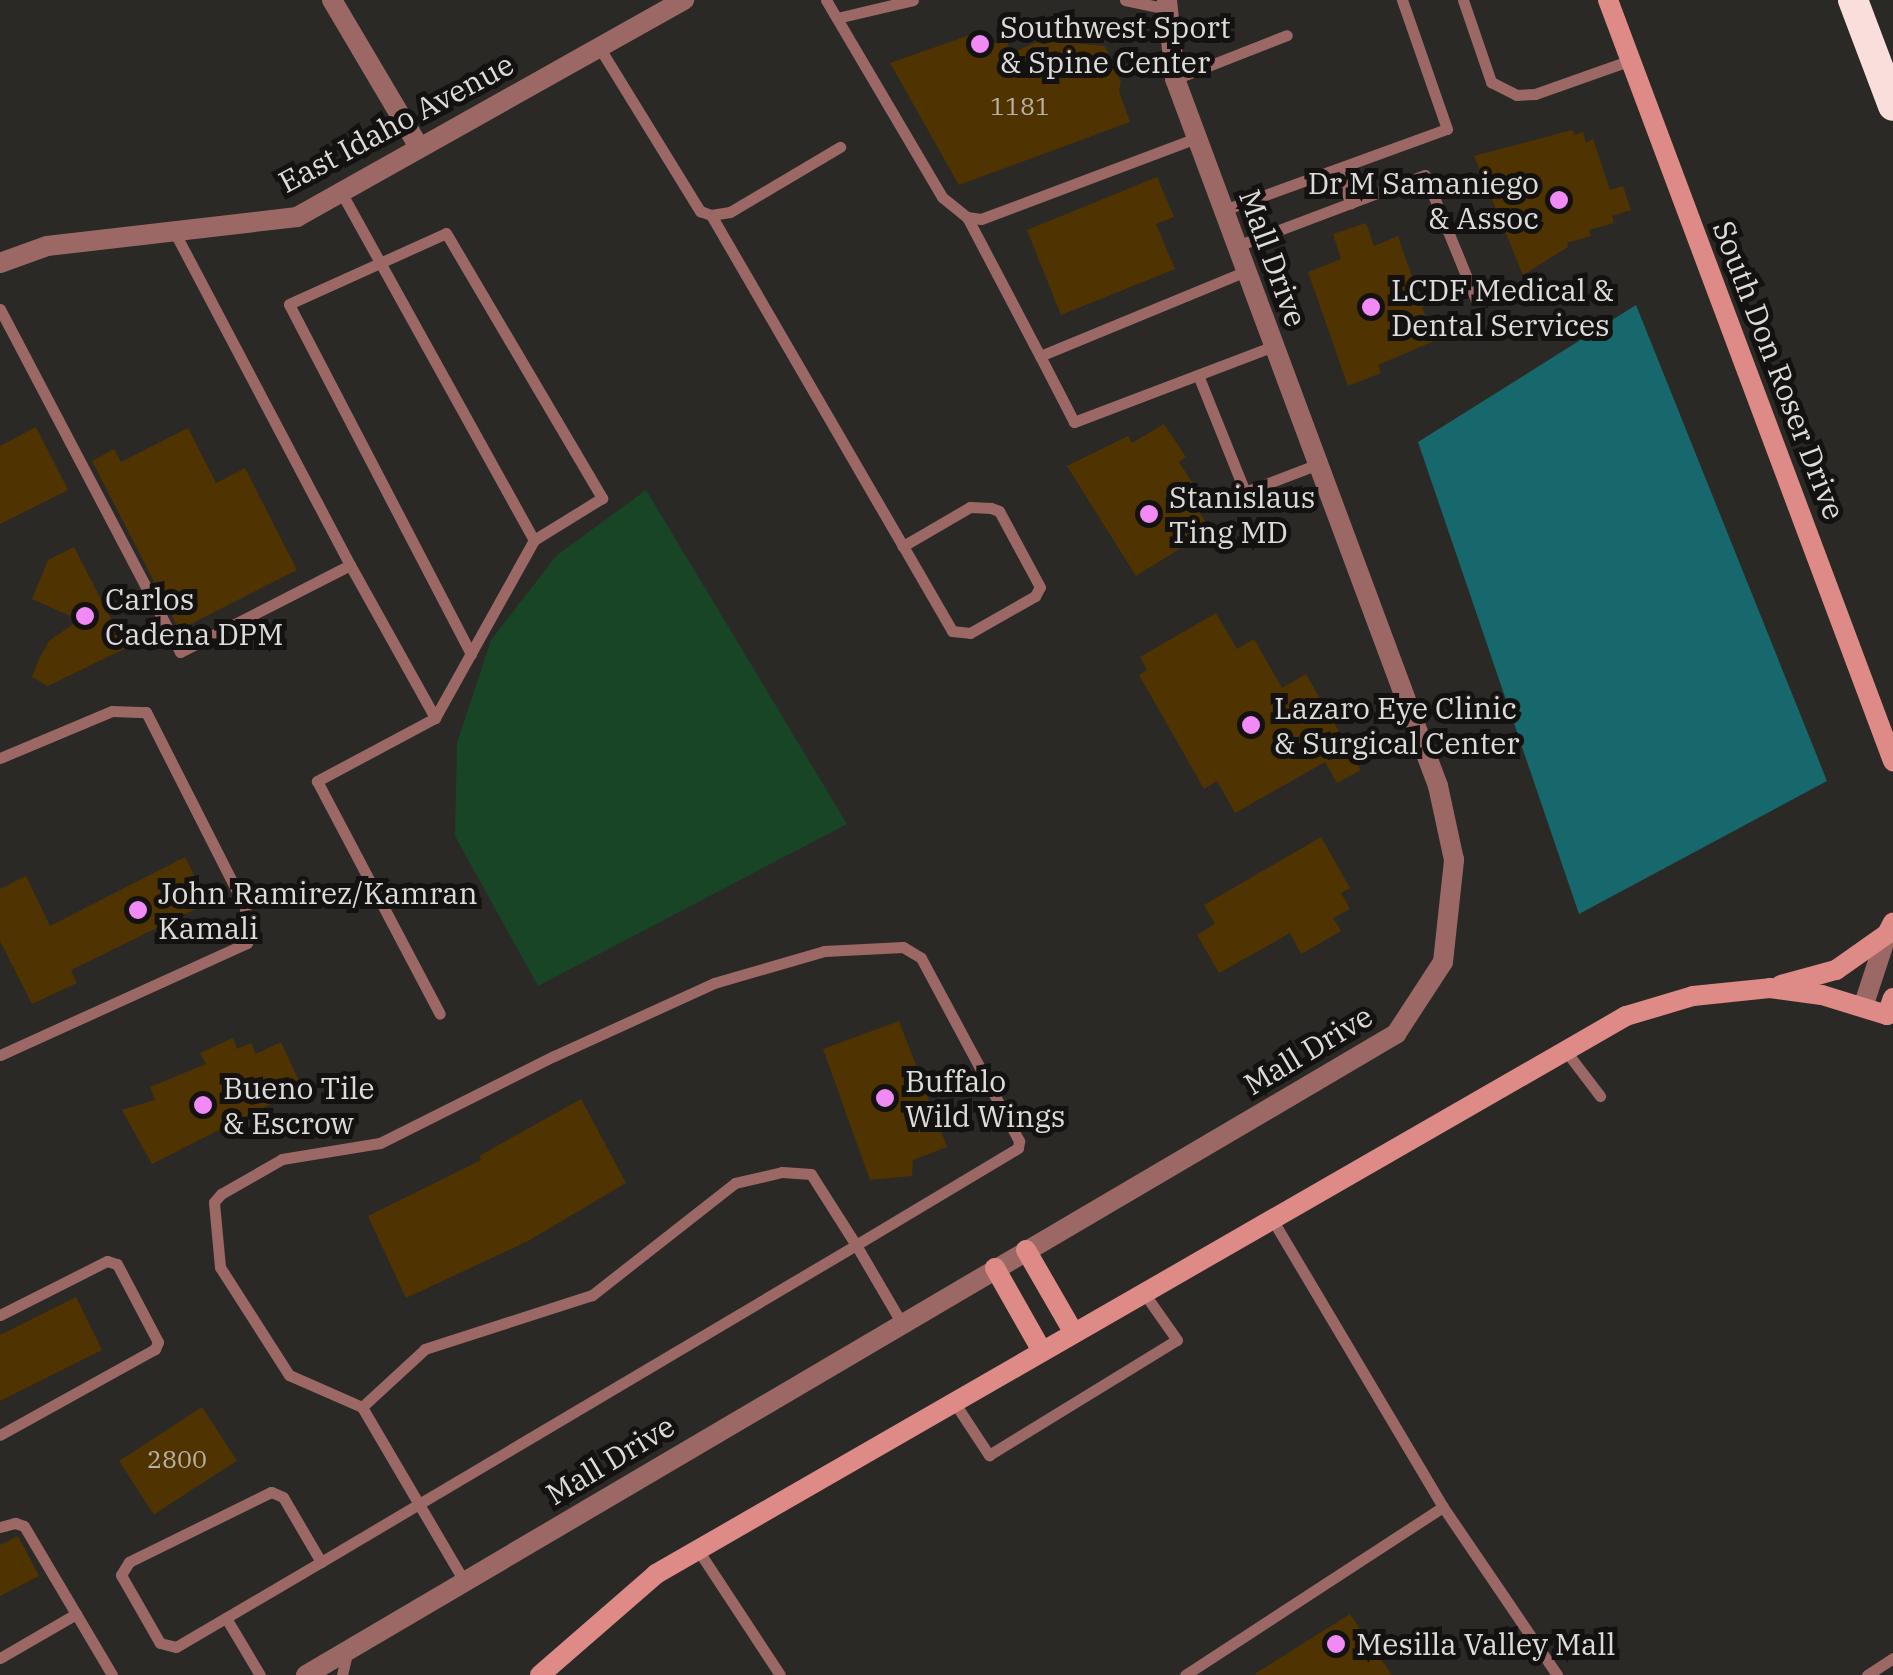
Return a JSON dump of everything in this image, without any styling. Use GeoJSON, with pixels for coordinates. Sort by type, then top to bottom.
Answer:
{"type":"FeatureCollection","features":[{"type":"Feature","properties":{"kind":"highway"},"geometry":{"type":"LineString","coordinates":[[1854,0],[1893,106]]}},
{"type":"Feature","properties":{"kind":"street"},"geometry":{"type":"LineString","coordinates":[[332,0],[419,147]]}},
{"type":"Feature","properties":{"kind":"street","name":"East Idaho Avenue"},"geometry":{"type":"LineString","coordinates":[[0,263],[47,246],[297,217],[684,0]]}},
{"type":"Feature","properties":{"kind":"street","name":"South Don Roser Drive"},"geometry":{"type":"LineString","coordinates":[[1608,0],[1893,761]]}},
{"type":"Feature","properties":{"kind":"street","name":"Mall Drive"},"geometry":{"type":"LineString","coordinates":[[306,1675],[1396,1034],[1442,962],[1454,860],[1438,786],[1175,79],[1167,4]]}},
{"type":"Feature","properties":{"kind":"street"},"geometry":{"type":"LineString","coordinates":[[540,1675],[656,1574],[1626,1016],[1694,996],[1770,988],[1836,970],[1890,928]]}},
{"type":"Feature","properties":{"kind":"street"},"geometry":{"type":"LineString","coordinates":[[1863,1007],[1890,928]]}},
{"type":"Feature","properties":{"kind":"street"},"geometry":{"type":"LineString","coordinates":[[1770,988],[1891,1010]]}},
{"type":"Feature","properties":{"kind":"street"},"geometry":{"type":"LineString","coordinates":[[1026,1250],[1074,1333]]}},
{"type":"Feature","properties":{"kind":"street"},"geometry":{"type":"LineString","coordinates":[[995,1268],[1042,1351]]}},
{"type":"Feature","properties":{"kind":"lane"},"geometry":{"type":"LineString","coordinates":[[826,0],[942,197],[967,218],[1074,422],[1274,346]]}},
{"type":"Feature","properties":{"kind":"lane"},"geometry":{"type":"LineString","coordinates":[[837,18],[913,0]]}},
{"type":"Feature","properties":{"kind":"lane"},"geometry":{"type":"LineString","coordinates":[[1126,0],[1167,4]]}},
{"type":"Feature","properties":{"kind":"lane"},"geometry":{"type":"LineString","coordinates":[[1224,210],[1447,129],[1402,0]]}},
{"type":"Feature","properties":{"kind":"lane"},"geometry":{"type":"LineString","coordinates":[[1463,0],[1492,82],[1516,94],[1535,94],[1631,60]]}},
{"type":"Feature","properties":{"kind":"lane"},"geometry":{"type":"LineString","coordinates":[[1175,79],[1287,35]]}},
{"type":"Feature","properties":{"kind":"lane"},"geometry":{"type":"LineString","coordinates":[[599,47],[693,205],[711,215],[952,631],[970,633],[1035,596],[1040,587],[1040,580],[999,512],[991,508],[970,507],[903,546]]}},
{"type":"Feature","properties":{"kind":"lane"},"geometry":{"type":"LineString","coordinates":[[967,218],[981,219],[1197,138]]}},
{"type":"Feature","properties":{"kind":"lane"},"geometry":{"type":"LineString","coordinates":[[711,215],[730,212],[840,147]]}},
{"type":"Feature","properties":{"kind":"lane"},"geometry":{"type":"LineString","coordinates":[[1336,169],[1351,203]]}},
{"type":"Feature","properties":{"kind":"lane"},"geometry":{"type":"LineString","coordinates":[[1237,246],[1425,175],[1476,300]]}},
{"type":"Feature","properties":{"kind":"lane"},"geometry":{"type":"LineString","coordinates":[[340,192],[534,540]]}},
{"type":"Feature","properties":{"kind":"lane"},"geometry":{"type":"LineString","coordinates":[[174,231],[435,718]]}},
{"type":"Feature","properties":{"kind":"lane"},"geometry":{"type":"LineString","coordinates":[[440,1014],[317,781],[435,718],[534,540],[602,498],[446,233],[290,304],[470,654]]}},
{"type":"Feature","properties":{"kind":"lane"},"geometry":{"type":"LineString","coordinates":[[1040,356],[1246,271]]}},
{"type":"Feature","properties":{"kind":"lane"},"geometry":{"type":"LineString","coordinates":[[0,309],[180,652],[350,565]]}},
{"type":"Feature","properties":{"kind":"lane"},"geometry":{"type":"LineString","coordinates":[[1198,375],[1244,492],[1318,464]]}},
{"type":"Feature","properties":{"kind":"lane"},"geometry":{"type":"LineString","coordinates":[[0,758],[112,711],[146,712],[245,907],[247,943],[0,1055]]}},
{"type":"Feature","properties":{"kind":"lane"},"geometry":{"type":"LineString","coordinates":[[322,1562],[283,1497],[271,1492],[123,1566],[121,1575],[160,1643],[168,1648],[322,1562],[419,1504],[856,1245],[1018,1148],[1019,1141],[921,958],[903,947],[824,950],[714,983],[554,1056],[380,1143],[282,1159],[221,1194],[214,1202],[215,1254],[220,1267],[289,1376],[362,1407],[419,1504],[464,1581]]}},
{"type":"Feature","properties":{"kind":"lane"},"geometry":{"type":"LineString","coordinates":[[1565,1050],[1600,1096]]}},
{"type":"Feature","properties":{"kind":"lane"},"geometry":{"type":"LineString","coordinates":[[362,1407],[425,1349],[592,1295],[735,1183],[782,1172],[811,1174],[902,1322]]}},
{"type":"Feature","properties":{"kind":"lane"},"geometry":{"type":"LineString","coordinates":[[1272,1219],[1443,1506],[1557,1675]]}},
{"type":"Feature","properties":{"kind":"lane"},"geometry":{"type":"LineString","coordinates":[[0,1315],[107,1261],[116,1264],[158,1342],[155,1349],[0,1435]]}},
{"type":"Feature","properties":{"kind":"lane"},"geometry":{"type":"LineString","coordinates":[[954,1402],[989,1455],[1177,1340],[1144,1293]]}},
{"type":"Feature","properties":{"kind":"lane"},"geometry":{"type":"LineString","coordinates":[[1186,1675],[1443,1506]]}},
{"type":"Feature","properties":{"kind":"lane"},"geometry":{"type":"LineString","coordinates":[[0,1528],[15,1522],[24,1526],[112,1675]]}},
{"type":"Feature","properties":{"kind":"lane"},"geometry":{"type":"LineString","coordinates":[[698,1550],[780,1675]]}},
{"type":"Feature","properties":{"kind":"lane"},"geometry":{"type":"LineString","coordinates":[[0,1658],[76,1614]]}},
{"type":"Feature","properties":{"kind":"lane"},"geometry":{"type":"LineString","coordinates":[[226,1618],[260,1675]]}},
{"type":"Feature","properties":{"kind":"lane"},"geometry":{"type":"LineString","coordinates":[[342,1675],[348,1650]]}},
{"type":"Feature","properties":{"kind":"lane"},"geometry":{"type":"LineString","coordinates":[[1866,1675],[1893,1658]]}},
{"type":"Feature","properties":{"kind":"green space"},"geometry":{"type":"Polygon","coordinates":[[[646,490],[847,824],[538,986],[455,836],[457,743],[491,640],[556,556],[646,490]]]}},
{"type":"Feature","properties":{"kind":"water"},"geometry":{"type":"Polygon","coordinates":[[[1636,305],[1827,781],[1579,914],[1418,442],[1636,305]]]}},
{"type":"Feature","properties":{"kind":"building","name":"Southwest Sport & Spine Center"},"geometry":{"type":"Polygon","coordinates":[[[984,30],[990,44],[1007,41],[1011,53],[1042,40],[1105,46],[1121,82],[1119,91],[1130,122],[959,185],[890,63],[984,30]]]}},
{"type":"Feature","properties":{"kind":"building","name":"Dr M Samaniego & Assoc"},"geometry":{"type":"Polygon","coordinates":[[[1572,130],[1575,135],[1583,132],[1586,143],[1593,139],[1610,190],[1623,186],[1631,210],[1612,216],[1614,223],[1589,230],[1591,236],[1567,243],[1568,247],[1523,275],[1474,156],[1572,130]]]}},
{"type":"Feature","properties":{"kind":"building"},"geometry":{"type":"Polygon","coordinates":[[[1157,177],[1174,217],[1156,224],[1175,269],[1061,315],[1027,230],[1157,177]]]}},
{"type":"Feature","properties":{"kind":"building","name":"LCDF Medical & Dental Services"},"geometry":{"type":"Polygon","coordinates":[[[1366,223],[1374,246],[1398,236],[1434,341],[1378,365],[1381,373],[1348,386],[1308,272],[1341,259],[1333,234],[1366,223]]]}},
{"type":"Feature","properties":{"kind":"building","name":"Stanislaus Ting MD"},"geometry":{"type":"Polygon","coordinates":[[[1164,424],[1186,457],[1179,462],[1199,493],[1191,498],[1210,530],[1136,576],[1067,466],[1128,436],[1132,443],[1164,424]]]}},
{"type":"Feature","properties":{"kind":"building"},"geometry":{"type":"Polygon","coordinates":[[[36,427],[68,490],[0,524],[0,446],[36,427]]]}},
{"type":"Feature","properties":{"kind":"building"},"geometry":{"type":"Polygon","coordinates":[[[188,428],[216,483],[245,468],[297,570],[179,630],[92,461],[114,449],[121,462],[188,428]]]}},
{"type":"Feature","properties":{"kind":"building","name":"Carlos Cadena DPM"},"geometry":{"type":"Polygon","coordinates":[[[74,547],[126,648],[48,686],[32,677],[39,659],[49,641],[79,620],[32,599],[48,560],[74,547]]]}},
{"type":"Feature","properties":{"kind":"building","name":"Lazaro Eye Clinic & Surgical Center"},"geometry":{"type":"Polygon","coordinates":[[[1216,613],[1237,649],[1254,639],[1282,688],[1306,674],[1361,770],[1337,783],[1325,762],[1235,813],[1217,781],[1204,789],[1139,675],[1147,670],[1140,657],[1216,613]]]}},
{"type":"Feature","properties":{"kind":"building"},"geometry":{"type":"Polygon","coordinates":[[[1321,837],[1350,888],[1341,893],[1350,909],[1333,918],[1341,931],[1301,954],[1290,933],[1219,973],[1197,935],[1215,924],[1204,905],[1321,837]]]}},
{"type":"Feature","properties":{"kind":"building"},"geometry":{"type":"Polygon","coordinates":[[[185,857],[208,903],[71,970],[77,983],[32,1004],[0,941],[0,889],[26,876],[50,926],[185,857]]]}},
{"type":"Feature","properties":{"kind":"building","name":"Buffalo Wild Wings"},"geometry":{"type":"Polygon","coordinates":[[[899,1021],[947,1147],[913,1160],[912,1176],[870,1180],[823,1049],[899,1021]]]}},
{"type":"Feature","properties":{"kind":"building","name":"Bueno Tile & Escrow"},"geometry":{"type":"Polygon","coordinates":[[[233,1038],[237,1049],[251,1043],[256,1054],[281,1042],[302,1088],[152,1164],[122,1110],[155,1100],[150,1087],[206,1064],[200,1053],[233,1038]]]}},
{"type":"Feature","properties":{"kind":"building"},"geometry":{"type":"Polygon","coordinates":[[[581,1099],[626,1183],[528,1241],[406,1298],[368,1216],[481,1160],[479,1156],[581,1099]]]}},
{"type":"Feature","properties":{"kind":"building"},"geometry":{"type":"Polygon","coordinates":[[[76,1297],[102,1350],[0,1401],[0,1335],[76,1297]]]}},
{"type":"Feature","properties":{"kind":"building"},"geometry":{"type":"Polygon","coordinates":[[[202,1407],[237,1461],[154,1515],[119,1461],[202,1407]]]}},
{"type":"Feature","properties":{"kind":"building"},"geometry":{"type":"Polygon","coordinates":[[[18,1536],[39,1576],[0,1596],[0,1545],[18,1536]]]}},
{"type":"Feature","properties":{"kind":"building","name":"Mesilla Valley Mall"},"geometry":{"type":"Polygon","coordinates":[[[1350,1614],[1392,1675],[1253,1675],[1350,1614]]]}},
{"type":"Feature","properties":{"kind":"place","name":"Southwest Sport & Spine Center"},"geometry":{"type":"Point","coordinates":[980,44]}},
{"type":"Feature","properties":{"kind":"place","name":"Dr M Samaniego & Assoc"},"geometry":{"type":"Point","coordinates":[1559,200]}},
{"type":"Feature","properties":{"kind":"place","name":"LCDF Medical & Dental Services"},"geometry":{"type":"Point","coordinates":[1371,307]}},
{"type":"Feature","properties":{"kind":"place","name":"Stanislaus Ting MD"},"geometry":{"type":"Point","coordinates":[1149,514]}},
{"type":"Feature","properties":{"kind":"place","name":"Carlos Cadena DPM"},"geometry":{"type":"Point","coordinates":[85,616]}},
{"type":"Feature","properties":{"kind":"place","name":"Lazaro Eye Clinic & Surgical Center"},"geometry":{"type":"Point","coordinates":[1251,725]}},
{"type":"Feature","properties":{"kind":"place","name":"John Ramirez/Kamran Kamali"},"geometry":{"type":"Point","coordinates":[138,910]}},
{"type":"Feature","properties":{"kind":"place","name":"Buffalo Wild Wings"},"geometry":{"type":"Point","coordinates":[885,1098]}},
{"type":"Feature","properties":{"kind":"place","name":"Bueno Tile & Escrow"},"geometry":{"type":"Point","coordinates":[203,1105]}},
{"type":"Feature","properties":{"kind":"place","name":"Mesilla Valley Mall"},"geometry":{"type":"Point","coordinates":[1336,1644]}}]}
